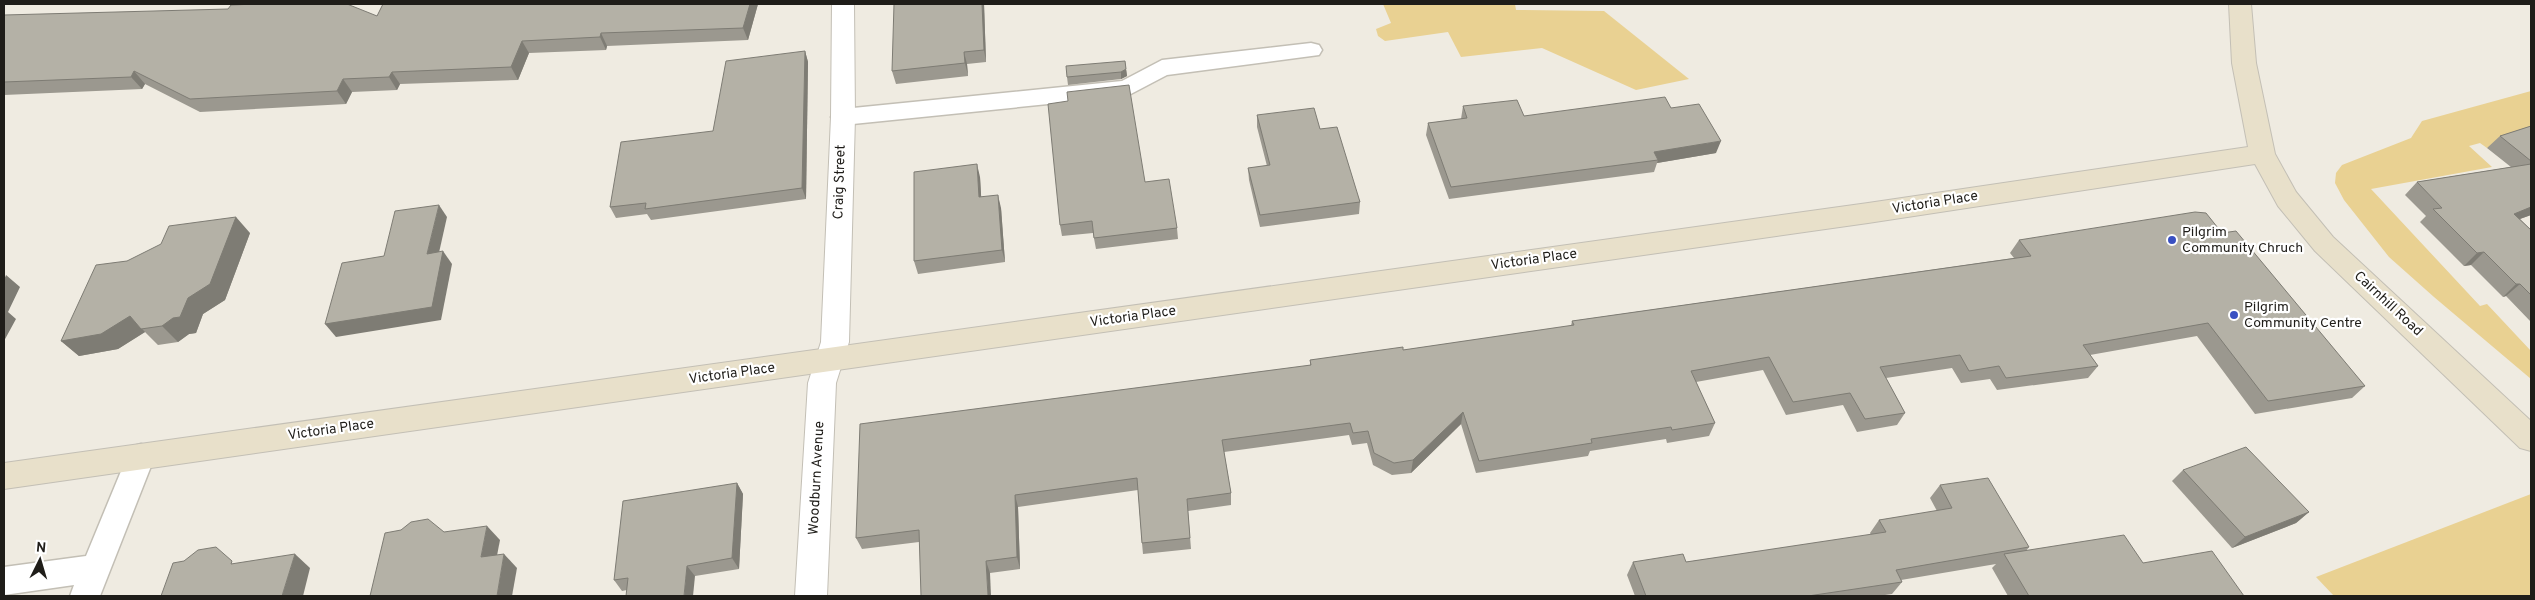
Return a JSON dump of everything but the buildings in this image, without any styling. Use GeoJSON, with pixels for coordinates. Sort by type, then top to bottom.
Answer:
{"type":"FeatureCollection","features":[{"type":"Feature","properties":{"kind":"street","name":"Craig Street"},"geometry":{"type":"LineString","coordinates":[[830,360],[835,342],[843,117],[843,4]]}},
{"type":"Feature","properties":{"kind":"street","name":"Cairnhill Road"},"geometry":{"type":"LineString","coordinates":[[2240,4],[2244,63],[2262,154],[2286,199],[2324,244],[2531,439]]}},
{"type":"Feature","properties":{"kind":"street","name":"Victoria Place"},"geometry":{"type":"LineString","coordinates":[[4,476],[1868,213],[2262,154]]}},
{"type":"Feature","properties":{"kind":"street","name":"Woodburn Avenue"},"geometry":{"type":"LineString","coordinates":[[811,596],[822,383],[830,360]]}},
{"type":"Feature","properties":{"kind":"lane"},"geometry":{"type":"LineString","coordinates":[[843,117],[1127,88],[1162,68],[1312,50]]}},
{"type":"Feature","properties":{"kind":"lane"},"geometry":{"type":"LineString","coordinates":[[85,596],[141,456]]}},
{"type":"Feature","properties":{"kind":"lane"},"geometry":{"type":"LineString","coordinates":[[4,581],[96,568]]}},
{"type":"Feature","properties":{"kind":"shaded area"},"geometry":{"type":"Polygon","coordinates":[[[1383,4],[1515,4],[1516,10],[1604,11],[1689,79],[1636,90],[1542,48],[1461,57],[1448,32],[1385,41],[1378,36],[1376,29],[1391,23],[1383,4]]]}},
{"type":"Feature","properties":{"kind":"shaded area"},"geometry":{"type":"Polygon","coordinates":[[[2531,91],[2531,136],[2487,148],[2480,143],[2469,146],[2492,167],[2371,189],[2480,306],[2487,304],[2531,351],[2531,379],[2389,257],[2344,200],[2335,183],[2336,173],[2342,165],[2411,138],[2422,121],[2531,91]]]}},
{"type":"Feature","properties":{"kind":"shaded area"},"geometry":{"type":"Polygon","coordinates":[[[2531,494],[2531,596],[2334,596],[2316,577],[2531,494]]]}},
{"type":"Feature","properties":{"kind":"place","name":"Pilgrim Community Chruch"},"geometry":{"type":"Point","coordinates":[2172,240]}},
{"type":"Feature","properties":{"kind":"place","name":"Pilgrim Community Centre"},"geometry":{"type":"Point","coordinates":[2234,315]}}]}
